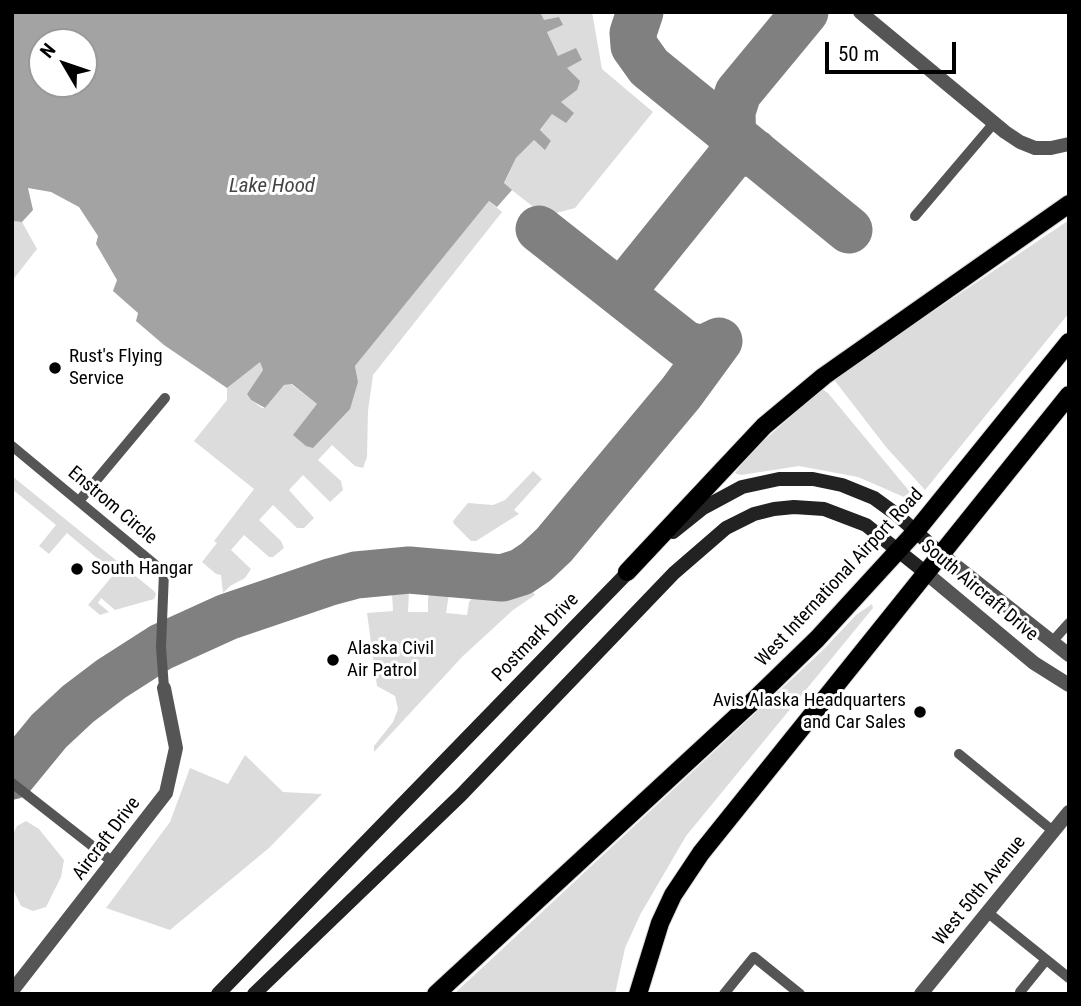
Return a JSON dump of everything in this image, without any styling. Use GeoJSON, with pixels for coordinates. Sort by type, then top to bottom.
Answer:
{"type":"FeatureCollection","features":[{"type":"Feature","properties":{"kind":"main road"},"geometry":{"type":"LineString","coordinates":[[627,572],[764,426],[824,376],[1069,204]]}},
{"type":"Feature","properties":{"kind":"main road","name":"West International Airport Road"},"geometry":{"type":"LineString","coordinates":[[436,994],[788,668],[900,550],[1069,342]]}},
{"type":"Feature","properties":{"kind":"main road"},"geometry":{"type":"LineString","coordinates":[[638,994],[660,923],[673,895],[695,862],[1069,396]]}},
{"type":"Feature","properties":{"kind":"street"},"geometry":{"type":"LineString","coordinates":[[860,12],[1020,142],[1035,148],[1069,144]]}},
{"type":"Feature","properties":{"kind":"street","name":"Postmark Drive"},"geometry":{"type":"LineString","coordinates":[[218,994],[627,572],[673,532],[715,501],[742,487],[779,479],[822,480],[859,491],[879,502],[941,554]]}},
{"type":"Feature","properties":{"kind":"street"},"geometry":{"type":"LineString","coordinates":[[254,994],[461,794],[674,573],[726,528],[754,514],[774,509],[824,509],[866,525],[900,550]]}},
{"type":"Feature","properties":{"kind":"street","name":"South Aircraft Drive"},"geometry":{"type":"LineString","coordinates":[[900,550],[1034,663],[1069,685]]}},
{"type":"Feature","properties":{"kind":"street","name":"South Aircraft Drive"},"geometry":{"type":"LineString","coordinates":[[941,554],[1069,655]]}},
{"type":"Feature","properties":{"kind":"street","name":"Aircraft Drive"},"geometry":{"type":"LineString","coordinates":[[12,991],[166,793],[176,748],[164,688]]}},
{"type":"Feature","properties":{"kind":"street","name":"West 50th Avenue"},"geometry":{"type":"LineString","coordinates":[[921,994],[1069,812]]}},
{"type":"Feature","properties":{"kind":"lane"},"geometry":{"type":"LineString","coordinates":[[915,215],[994,123]]}},
{"type":"Feature","properties":{"kind":"lane"},"geometry":{"type":"LineString","coordinates":[[79,501],[165,398]]}},
{"type":"Feature","properties":{"kind":"lane","name":"Enstrom Circle"},"geometry":{"type":"LineString","coordinates":[[12,446],[164,572],[160,647],[164,688]]}},
{"type":"Feature","properties":{"kind":"lane"},"geometry":{"type":"LineString","coordinates":[[1051,643],[1069,623]]}},
{"type":"Feature","properties":{"kind":"lane"},"geometry":{"type":"LineString","coordinates":[[959,754],[1054,831]]}},
{"type":"Feature","properties":{"kind":"lane"},"geometry":{"type":"LineString","coordinates":[[12,783],[114,863]]}},
{"type":"Feature","properties":{"kind":"lane"},"geometry":{"type":"LineString","coordinates":[[987,912],[1069,978]]}},
{"type":"Feature","properties":{"kind":"lane"},"geometry":{"type":"LineString","coordinates":[[724,994],[754,957],[800,994]]}},
{"type":"Feature","properties":{"kind":"lane"},"geometry":{"type":"LineString","coordinates":[[1020,992],[1046,960]]}},
{"type":"Feature","properties":{"kind":"shaded area"},"geometry":{"type":"Polygon","coordinates":[[[540,12],[592,12],[602,69],[653,112],[575,208],[545,216],[504,184],[516,158],[534,140],[545,149],[551,142],[540,131],[560,102],[577,90],[566,68],[582,60],[558,57],[547,32],[563,25],[543,21],[540,12]]]}},
{"type":"Feature","properties":{"kind":"shaded area"},"geometry":{"type":"Polygon","coordinates":[[[489,201],[502,212],[373,375],[368,411],[367,457],[363,468],[355,466],[332,445],[318,460],[341,481],[343,490],[330,502],[303,475],[289,490],[314,518],[304,528],[297,528],[273,505],[259,520],[281,541],[284,548],[269,557],[244,535],[231,550],[251,569],[245,578],[223,593],[221,575],[202,562],[217,543],[214,541],[254,489],[194,441],[227,400],[227,388],[260,361],[263,370],[247,394],[262,408],[265,408],[284,385],[291,384],[317,404],[358,382],[355,366],[489,201]]]}},
{"type":"Feature","properties":{"kind":"shaded area"},"geometry":{"type":"Polygon","coordinates":[[[1069,220],[1069,313],[925,490],[886,447],[835,381],[842,373],[1069,220]]]}},
{"type":"Feature","properties":{"kind":"shaded area"},"geometry":{"type":"Polygon","coordinates":[[[12,221],[22,222],[37,249],[12,281],[12,221]]]}},
{"type":"Feature","properties":{"kind":"shaded area"},"geometry":{"type":"Polygon","coordinates":[[[822,389],[910,492],[904,497],[858,477],[799,466],[741,475],[735,473],[752,451],[822,389]]]}},
{"type":"Feature","properties":{"kind":"shaded area"},"geometry":{"type":"Polygon","coordinates":[[[533,471],[542,479],[514,510],[519,514],[476,541],[471,541],[454,524],[453,521],[468,503],[493,505],[505,500],[533,471]]]}},
{"type":"Feature","properties":{"kind":"shaded area"},"geometry":{"type":"Polygon","coordinates":[[[12,476],[154,591],[154,599],[115,610],[101,598],[98,603],[109,612],[100,615],[88,605],[115,573],[67,533],[49,554],[39,546],[56,525],[12,489],[12,476]]]}},
{"type":"Feature","properties":{"kind":"shaded area"},"geometry":{"type":"Polygon","coordinates":[[[396,586],[404,586],[409,590],[408,612],[428,612],[428,598],[433,587],[446,588],[449,594],[446,613],[467,615],[469,602],[476,594],[504,599],[533,592],[535,595],[513,610],[463,656],[374,752],[374,746],[393,722],[398,709],[395,696],[377,686],[367,613],[393,611],[392,593],[396,586]]]}},
{"type":"Feature","properties":{"kind":"shaded area"},"geometry":{"type":"Polygon","coordinates":[[[872,604],[873,608],[686,836],[640,915],[625,948],[615,994],[454,994],[824,649],[856,615],[872,604]]]}},
{"type":"Feature","properties":{"kind":"shaded area"},"geometry":{"type":"Polygon","coordinates":[[[245,755],[283,792],[322,794],[269,848],[170,930],[106,908],[170,822],[190,768],[228,784],[245,755]]]}},
{"type":"Feature","properties":{"kind":"shaded area"},"geometry":{"type":"Polygon","coordinates":[[[26,821],[39,829],[64,860],[61,877],[46,907],[33,911],[21,906],[12,887],[12,836],[17,826],[26,821]]]}},
{"type":"Feature","properties":{"kind":"water","name":"Lake Hood"},"geometry":{"type":"Polygon","coordinates":[[[12,12],[540,12],[544,20],[559,17],[563,25],[547,32],[558,56],[576,48],[582,60],[567,68],[580,81],[577,90],[561,102],[574,113],[566,123],[552,114],[540,130],[551,141],[545,150],[534,140],[516,158],[504,183],[512,190],[497,207],[489,201],[355,366],[358,382],[350,409],[313,448],[306,446],[293,435],[317,404],[292,384],[284,385],[265,408],[251,400],[247,394],[263,370],[260,362],[227,388],[164,345],[136,321],[138,313],[113,291],[117,280],[96,244],[98,236],[79,207],[51,192],[28,188],[33,210],[22,222],[12,221],[12,12]]]}},
{"type":"Feature","properties":{"kind":"taxiway"},"geometry":{"type":"LineString","coordinates":[[640,12],[633,33],[634,46],[649,67],[849,230]]}},
{"type":"Feature","properties":{"kind":"taxiway"},"geometry":{"type":"LineString","coordinates":[[729,159],[733,149],[732,112],[738,93],[805,12]]}},
{"type":"Feature","properties":{"kind":"taxiway"},"geometry":{"type":"LineString","coordinates":[[630,301],[633,278],[729,159],[737,154],[754,152]]}},
{"type":"Feature","properties":{"kind":"taxiway"},"geometry":{"type":"LineString","coordinates":[[539,229],[685,344],[702,349],[719,341]]}},
{"type":"Feature","properties":{"kind":"taxiway"},"geometry":{"type":"LineString","coordinates":[[12,776],[49,731],[111,679],[161,647],[227,617],[356,575],[409,570],[502,578],[521,572],[554,545],[681,393],[719,341]]}},
{"type":"Feature","properties":{"kind":"place","name":"Rust's Flying Service"},"geometry":{"type":"Point","coordinates":[55,368]}},
{"type":"Feature","properties":{"kind":"place","name":"South Hangar"},"geometry":{"type":"Point","coordinates":[77,569]}},
{"type":"Feature","properties":{"kind":"place","name":"Alaska Civil Air Patrol"},"geometry":{"type":"Point","coordinates":[333,660]}},
{"type":"Feature","properties":{"kind":"place","name":"Avis Alaska Headquarters and Car Sales"},"geometry":{"type":"Point","coordinates":[920,712]}}]}
